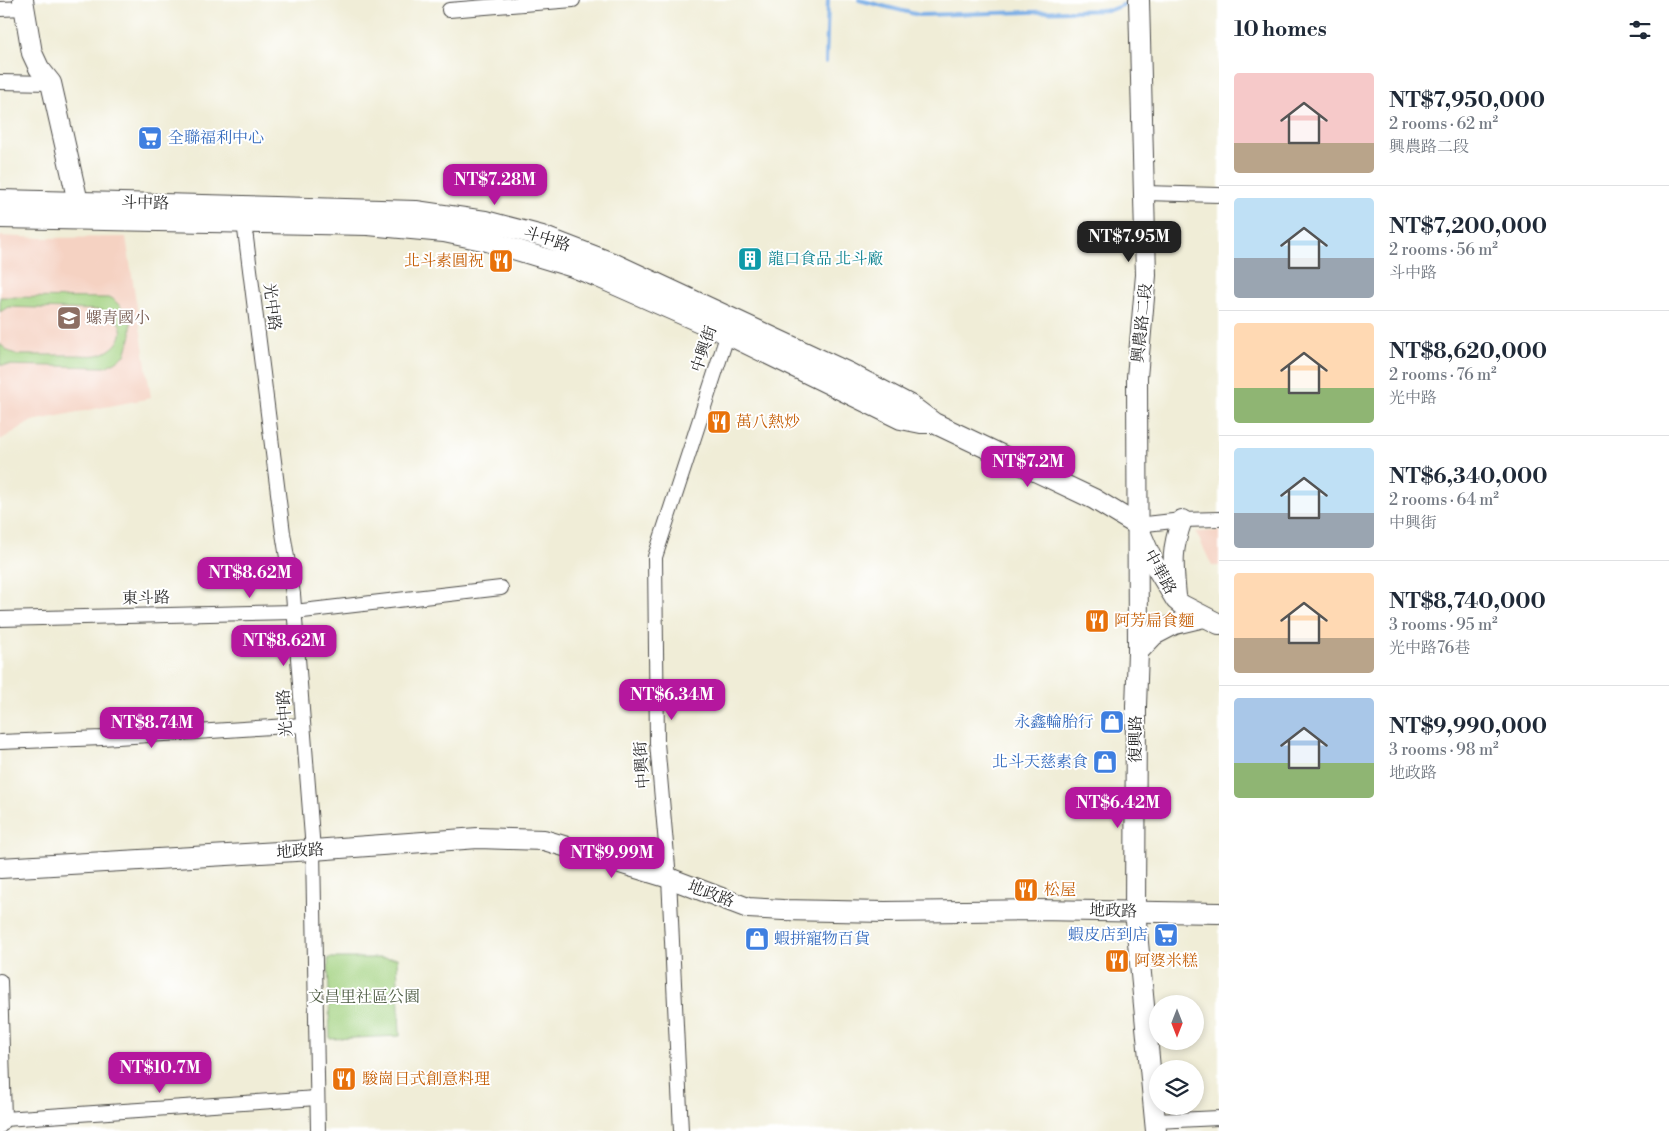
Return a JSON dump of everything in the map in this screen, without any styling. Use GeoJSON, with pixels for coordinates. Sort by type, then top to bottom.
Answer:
{"type":"FeatureCollection","features":[{"type":"Feature","properties":{"kind":"street"},"geometry":{"type":"LineString","coordinates":[[449,10],[573,0]]}},
{"type":"Feature","properties":{"kind":"street","name":"興農路二段"},"geometry":{"type":"LineString","coordinates":[[1137,525],[1136,377],[1146,274],[1138,0]]}},
{"type":"Feature","properties":{"kind":"street"},"geometry":{"type":"LineString","coordinates":[[0,9],[24,4],[32,53],[39,68],[51,83],[78,211]]}},
{"type":"Feature","properties":{"kind":"street"},"geometry":{"type":"LineString","coordinates":[[0,82],[51,83]]}},
{"type":"Feature","properties":{"kind":"street"},"geometry":{"type":"LineString","coordinates":[[1144,193],[1219,195]]}},
{"type":"Feature","properties":{"kind":"street","name":"斗中路"},"geometry":{"type":"LineString","coordinates":[[0,200],[78,211]]}},
{"type":"Feature","properties":{"kind":"street","name":"斗中路"},"geometry":{"type":"LineString","coordinates":[[0,218],[78,211],[368,217],[416,211],[485,221],[542,236],[615,264],[652,282],[730,326],[866,382],[910,405],[934,423],[1094,499],[1137,525]]}},
{"type":"Feature","properties":{"kind":"street","name":"光中路"},"geometry":{"type":"LineString","coordinates":[[243,214],[294,612],[312,850],[318,1131]]}},
{"type":"Feature","properties":{"kind":"street","name":"中興街"},"geometry":{"type":"LineString","coordinates":[[680,1131],[669,878],[658,743],[655,557],[730,326]]}},
{"type":"Feature","properties":{"kind":"street"},"geometry":{"type":"LineString","coordinates":[[1137,525],[1182,520],[1219,519]]}},
{"type":"Feature","properties":{"kind":"street"},"geometry":{"type":"LineString","coordinates":[[1176,600],[1173,558],[1175,538],[1182,520]]}},
{"type":"Feature","properties":{"kind":"street","name":"中華路"},"geometry":{"type":"LineString","coordinates":[[1137,525],[1153,562],[1176,600],[1212,620]]}},
{"type":"Feature","properties":{"kind":"street","name":"復興路"},"geometry":{"type":"LineString","coordinates":[[1137,525],[1138,652],[1135,911],[1156,1126]]}},
{"type":"Feature","properties":{"kind":"street","name":"東斗路"},"geometry":{"type":"LineString","coordinates":[[0,619],[294,612],[501,588]]}},
{"type":"Feature","properties":{"kind":"street"},"geometry":{"type":"LineString","coordinates":[[1138,652],[1154,635],[1175,624],[1212,620]]}},
{"type":"Feature","properties":{"kind":"street"},"geometry":{"type":"LineString","coordinates":[[0,742],[102,738],[303,725]]}},
{"type":"Feature","properties":{"kind":"street","name":"地政路"},"geometry":{"type":"LineString","coordinates":[[0,868],[312,850],[478,838],[544,840],[669,878],[748,908],[886,912],[1016,910],[1219,913]]}},
{"type":"Feature","properties":{"kind":"street"},"geometry":{"type":"LineString","coordinates":[[0,981],[2,1123],[317,1098]]}},
{"type":"Feature","properties":{"kind":"street"},"geometry":{"type":"LineString","coordinates":[[1156,1126],[1219,1118]]}},
{"type":"Feature","properties":{"kind":"shaded area","name":"螺青國小"},"geometry":{"type":"Polygon","coordinates":[[[0,236],[42,238],[126,237],[151,398],[32,421],[0,440],[0,236]]]}},
{"type":"Feature","properties":{"kind":"shaded area"},"geometry":{"type":"Polygon","coordinates":[[[1219,531],[1219,566],[1212,566],[1196,532],[1219,531]]]}},
{"type":"Feature","properties":{"kind":"green space"},"geometry":{"type":"Polygon","coordinates":[[[0,297],[112,298],[129,315],[131,323],[131,335],[125,355],[105,367],[0,365],[0,344],[8,351],[18,355],[102,354],[118,342],[121,328],[116,319],[101,310],[8,307],[0,312],[0,297]]]}},
{"type":"Feature","properties":{"kind":"green space","name":"文昌里社區公園"},"geometry":{"type":"Polygon","coordinates":[[[328,958],[397,958],[400,1036],[330,1039],[328,958]]]}},
{"type":"Feature","properties":{"kind":"waterway"},"geometry":{"type":"LineString","coordinates":[[826,62],[828,0]]}},
{"type":"Feature","properties":{"kind":"waterway"},"geometry":{"type":"LineString","coordinates":[[859,0],[919,15],[1110,10],[1133,1]]}},
{"type":"Feature","properties":{"kind":"place","name":"全聯福利中心"},"geometry":{"type":"Point","coordinates":[150,138]}},
{"type":"Feature","properties":{"kind":"place","name":"龍口食品 北斗廠"},"geometry":{"type":"Point","coordinates":[750,259]}},
{"type":"Feature","properties":{"kind":"place","name":"北斗素圓祝"},"geometry":{"type":"Point","coordinates":[501,261]}},
{"type":"Feature","properties":{"kind":"place","name":"螺青國小"},"geometry":{"type":"Point","coordinates":[69,318]}},
{"type":"Feature","properties":{"kind":"place","name":"萬八熱炒"},"geometry":{"type":"Point","coordinates":[719,422]}},
{"type":"Feature","properties":{"kind":"place","name":"阿芳扁食麵"},"geometry":{"type":"Point","coordinates":[1097,621]}},
{"type":"Feature","properties":{"kind":"place","name":"永鑫輪胎行"},"geometry":{"type":"Point","coordinates":[1112,722]}},
{"type":"Feature","properties":{"kind":"place","name":"北斗天慈素食"},"geometry":{"type":"Point","coordinates":[1105,762]}},
{"type":"Feature","properties":{"kind":"place","name":"松屋"},"geometry":{"type":"Point","coordinates":[1026,890]}},
{"type":"Feature","properties":{"kind":"place","name":"蝦皮店到店"},"geometry":{"type":"Point","coordinates":[1166,935]}},
{"type":"Feature","properties":{"kind":"place","name":"蝦拼寵物百貨"},"geometry":{"type":"Point","coordinates":[757,939]}},
{"type":"Feature","properties":{"kind":"place","name":"阿婆米糕"},"geometry":{"type":"Point","coordinates":[1117,961]}},
{"type":"Feature","properties":{"kind":"place","name":"駿崗日式創意料理"},"geometry":{"type":"Point","coordinates":[344,1079]}}]}
